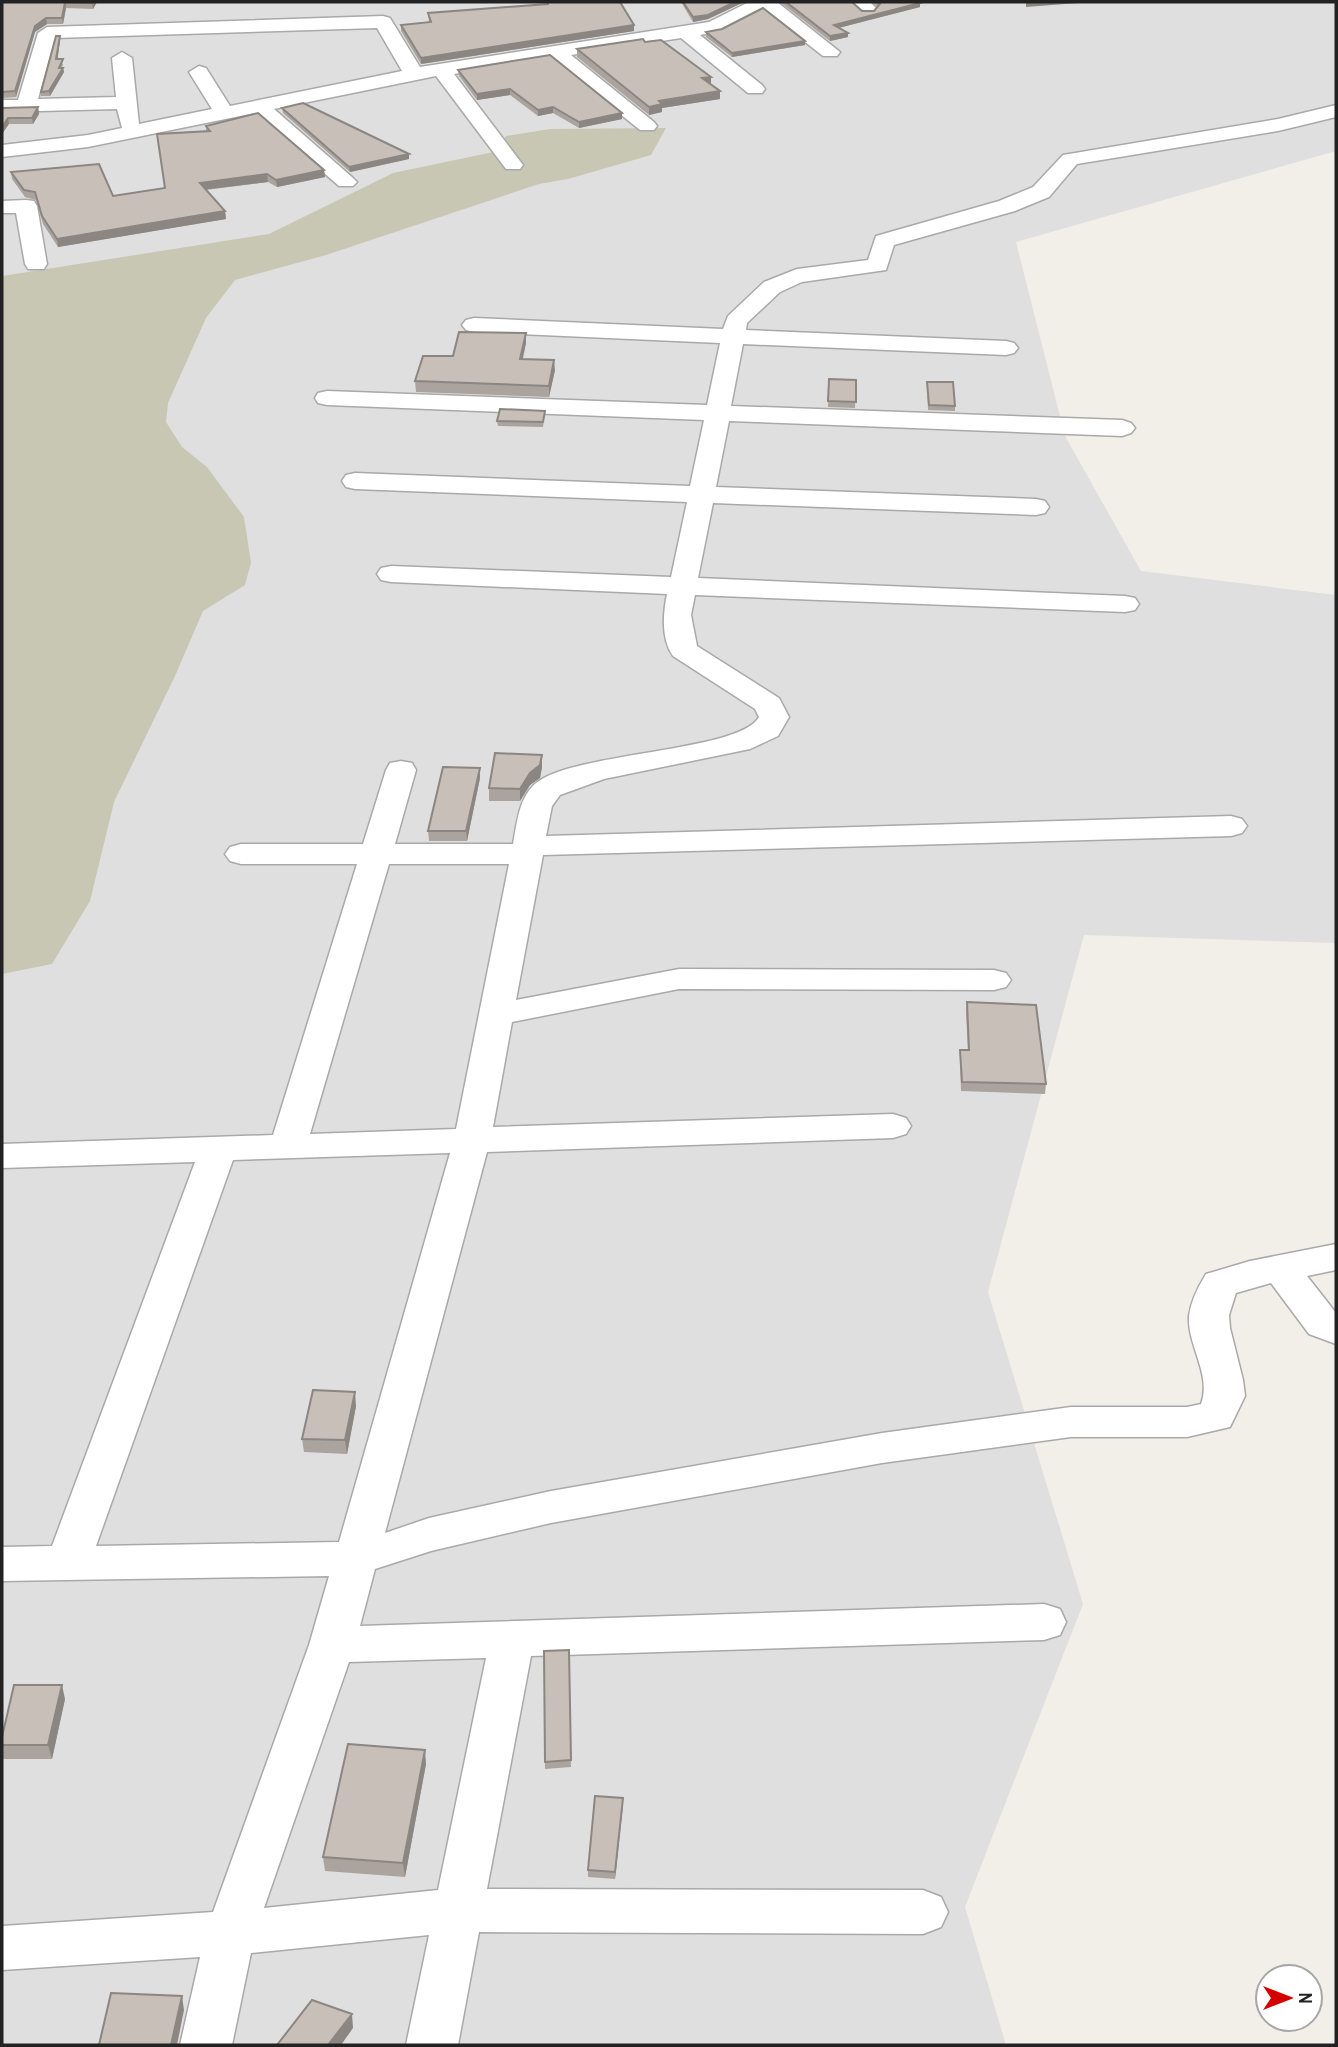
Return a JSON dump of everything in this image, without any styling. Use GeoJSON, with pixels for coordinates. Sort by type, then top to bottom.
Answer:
{"type":"FeatureCollection","features":[{"type":"Feature","properties":{"kind":"street"},"geometry":{"type":"LineString","coordinates":[[2,151],[88,141],[441,70],[714,27],[765,2],[830,52]]}},
{"type":"Feature","properties":{"kind":"street"},"geometry":{"type":"LineString","coordinates":[[26,106],[47,33],[383,22],[414,75]]}},
{"type":"Feature","properties":{"kind":"street"},"geometry":{"type":"LineString","coordinates":[[684,31],[755,89]]}},
{"type":"Feature","properties":{"kind":"street"},"geometry":{"type":"LineString","coordinates":[[555,52],[647,126]]}},
{"type":"Feature","properties":{"kind":"street"},"geometry":{"type":"LineString","coordinates":[[122,58],[130,133]]}},
{"type":"Feature","properties":{"kind":"street"},"geometry":{"type":"LineString","coordinates":[[441,70],[513,165]]}},
{"type":"Feature","properties":{"kind":"street"},"geometry":{"type":"LineString","coordinates":[[199,72],[225,114]]}},
{"type":"Feature","properties":{"kind":"street"},"geometry":{"type":"LineString","coordinates":[[2,106],[127,103]]}},
{"type":"Feature","properties":{"kind":"street"},"geometry":{"type":"LineString","coordinates":[[260,107],[346,182]]}},
{"type":"Feature","properties":{"kind":"street"},"geometry":{"type":"LineString","coordinates":[[206,2045],[230,1933],[332,1645],[472,1140],[536,806],[549,788],[597,771],[738,743],[767,730],[774,717],[768,704],[683,650],[677,615],[736,321],[772,287],[797,276],[878,265],[884,242],[1007,206],[1041,192],[1070,159],[1278,125],[1336,111]]}},
{"type":"Feature","properties":{"kind":"street"},"geometry":{"type":"LineString","coordinates":[[2,207],[26,206],[36,264]]}},
{"type":"Feature","properties":{"kind":"street"},"geometry":{"type":"LineString","coordinates":[[474,325],[1006,348]]}},
{"type":"Feature","properties":{"kind":"street"},"geometry":{"type":"LineString","coordinates":[[327,398],[1122,428]]}},
{"type":"Feature","properties":{"kind":"street"},"geometry":{"type":"LineString","coordinates":[[355,481],[1036,507]]}},
{"type":"Feature","properties":{"kind":"street"},"geometry":{"type":"LineString","coordinates":[[391,575],[1125,604]]}},
{"type":"Feature","properties":{"kind":"street"},"geometry":{"type":"LineString","coordinates":[[288,1146],[401,769]]}},
{"type":"Feature","properties":{"kind":"street"},"geometry":{"type":"LineString","coordinates":[[242,854],[529,850],[1231,826]]}},
{"type":"Feature","properties":{"kind":"street"},"geometry":{"type":"LineString","coordinates":[[497,1014],[679,979],[994,979]]}},
{"type":"Feature","properties":{"kind":"street"},"geometry":{"type":"LineString","coordinates":[[2,1156],[893,1126]]}},
{"type":"Feature","properties":{"kind":"street"},"geometry":{"type":"LineString","coordinates":[[68,1563],[219,1149]]}},
{"type":"Feature","properties":{"kind":"street"},"geometry":{"type":"LineString","coordinates":[[2,1564],[355,1559],[429,1535],[551,1507],[882,1447],[1071,1422],[1187,1423],[1215,1416],[1224,1398],[1209,1329],[1210,1302],[1220,1284],[1250,1273],[1336,1257]]}},
{"type":"Feature","properties":{"kind":"street"},"geometry":{"type":"LineString","coordinates":[[1280,1268],[1323,1324],[1336,1330]]}},
{"type":"Feature","properties":{"kind":"street"},"geometry":{"type":"LineString","coordinates":[[332,1645],[1044,1622]]}},
{"type":"Feature","properties":{"kind":"street"},"geometry":{"type":"LineString","coordinates":[[432,2045],[512,1639]]}},
{"type":"Feature","properties":{"kind":"street"},"geometry":{"type":"LineString","coordinates":[[2,1948],[230,1933],[459,1910],[923,1912]]}},
{"type":"Feature","properties":{"kind":"shaded area"},"geometry":{"type":"Polygon","coordinates":[[[2,2],[1336,2],[1336,151],[1016,242],[1065,436],[1141,571],[1336,595],[1336,943],[1084,935],[988,1292],[1083,1604],[965,1907],[1006,2045],[2,2045],[2,2]]]}},
{"type":"Feature","properties":{"kind":"shaded area"},"geometry":{"type":"Polygon","coordinates":[[[666,128],[651,155],[568,179],[539,184],[326,255],[235,280],[206,318],[168,403],[166,422],[182,447],[207,467],[244,517],[251,563],[245,585],[203,611],[114,802],[90,901],[52,964],[2,974],[2,276],[269,234],[393,173],[498,151],[506,136],[550,129],[666,128]]]}},
{"type":"Feature","properties":{"kind":"building"},"geometry":{"type":"Polygon","coordinates":[[[2,2],[65,2],[62,18],[46,18],[35,26],[15,91],[2,92],[2,2]]]}},
{"type":"Feature","properties":{"kind":"building"},"geometry":{"type":"Polygon","coordinates":[[[548,2],[620,2],[634,25],[421,58],[401,25],[431,22],[428,13],[548,2]]]}},
{"type":"Feature","properties":{"kind":"building"},"geometry":{"type":"Polygon","coordinates":[[[683,2],[735,2],[708,15],[693,17],[683,2]]]}},
{"type":"Feature","properties":{"kind":"building"},"geometry":{"type":"Polygon","coordinates":[[[786,2],[852,2],[862,11],[874,11],[880,4],[877,2],[920,3],[834,25],[848,33],[830,36],[786,2]]]}},
{"type":"Feature","properties":{"kind":"building"},"geometry":{"type":"Polygon","coordinates":[[[763,8],[805,41],[732,53],[706,32],[722,29],[763,8]]]}},
{"type":"Feature","properties":{"kind":"building"},"geometry":{"type":"Polygon","coordinates":[[[56,36],[60,36],[56,59],[63,59],[59,68],[63,68],[49,91],[41,92],[56,36]]]}},
{"type":"Feature","properties":{"kind":"building"},"geometry":{"type":"Polygon","coordinates":[[[643,39],[645,42],[661,40],[711,77],[702,78],[720,91],[659,101],[662,104],[649,107],[577,49],[643,39]]]}},
{"type":"Feature","properties":{"kind":"building"},"geometry":{"type":"Polygon","coordinates":[[[550,55],[622,113],[579,122],[553,107],[538,110],[510,89],[477,94],[458,70],[550,55]]]}},
{"type":"Feature","properties":{"kind":"building"},"geometry":{"type":"Polygon","coordinates":[[[303,103],[409,154],[349,167],[282,108],[303,103]]]}},
{"type":"Feature","properties":{"kind":"building"},"geometry":{"type":"Polygon","coordinates":[[[38,107],[32,118],[8,118],[2,127],[2,108],[38,107]]]}},
{"type":"Feature","properties":{"kind":"building"},"geometry":{"type":"Polygon","coordinates":[[[258,113],[324,170],[276,180],[267,174],[200,183],[225,211],[57,239],[42,216],[35,192],[24,190],[11,172],[99,164],[113,196],[165,188],[157,134],[210,131],[206,126],[258,113]]]}},
{"type":"Feature","properties":{"kind":"building"},"geometry":{"type":"Polygon","coordinates":[[[459,332],[526,333],[520,359],[554,360],[549,386],[415,381],[423,356],[453,356],[459,332]]]}},
{"type":"Feature","properties":{"kind":"building"},"geometry":{"type":"Polygon","coordinates":[[[829,379],[856,380],[856,402],[828,401],[829,379]]]}},
{"type":"Feature","properties":{"kind":"building"},"geometry":{"type":"Polygon","coordinates":[[[927,382],[953,382],[955,406],[929,405],[927,382]]]}},
{"type":"Feature","properties":{"kind":"building"},"geometry":{"type":"Polygon","coordinates":[[[500,409],[545,411],[543,422],[497,421],[500,409]]]}},
{"type":"Feature","properties":{"kind":"building"},"geometry":{"type":"Polygon","coordinates":[[[495,753],[542,755],[540,765],[530,773],[520,789],[489,788],[495,753]]]}},
{"type":"Feature","properties":{"kind":"building"},"geometry":{"type":"Polygon","coordinates":[[[443,767],[480,768],[466,831],[428,831],[443,767]]]}},
{"type":"Feature","properties":{"kind":"building"},"geometry":{"type":"Polygon","coordinates":[[[967,1002],[1036,1005],[1046,1084],[962,1082],[960,1050],[969,1050],[967,1002]]]}},
{"type":"Feature","properties":{"kind":"building"},"geometry":{"type":"Polygon","coordinates":[[[313,1390],[355,1392],[345,1440],[302,1439],[313,1390]]]}},
{"type":"Feature","properties":{"kind":"building"},"geometry":{"type":"Polygon","coordinates":[[[569,1650],[571,1760],[545,1762],[544,1651],[569,1650]]]}},
{"type":"Feature","properties":{"kind":"building"},"geometry":{"type":"Polygon","coordinates":[[[14,1685],[62,1685],[48,1745],[2,1745],[14,1685]]]}},
{"type":"Feature","properties":{"kind":"building"},"geometry":{"type":"Polygon","coordinates":[[[348,1744],[425,1750],[403,1863],[323,1857],[348,1744]]]}},
{"type":"Feature","properties":{"kind":"building"},"geometry":{"type":"Polygon","coordinates":[[[595,1796],[623,1798],[615,1872],[588,1870],[595,1796]]]}},
{"type":"Feature","properties":{"kind":"building"},"geometry":{"type":"Polygon","coordinates":[[[111,1993],[182,1996],[171,2045],[99,2045],[111,1993]]]}},
{"type":"Feature","properties":{"kind":"building"},"geometry":{"type":"Polygon","coordinates":[[[312,2000],[352,2014],[328,2045],[277,2045],[312,2000]]]}}]}
